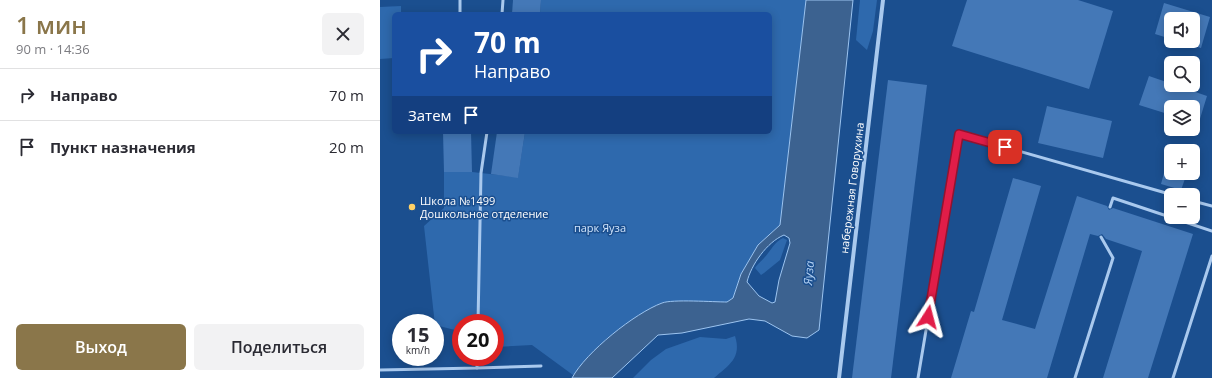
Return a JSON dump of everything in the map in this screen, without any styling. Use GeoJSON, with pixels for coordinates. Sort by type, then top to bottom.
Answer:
{"type":"FeatureCollection","features":[{"type":"Feature","properties":{"kind":"street","name":"набережная Говорухина"},"geometry":{"type":"LineString","coordinates":[[839,378],[883,0]]}},
{"type":"Feature","properties":{"kind":"lane"},"geometry":{"type":"LineString","coordinates":[[460,0],[460,12]]}},
{"type":"Feature","properties":{"kind":"lane"},"geometry":{"type":"LineString","coordinates":[[502,12],[503,0]]}},
{"type":"Feature","properties":{"kind":"lane"},"geometry":{"type":"LineString","coordinates":[[478,314],[482,173],[487,134]]}},
{"type":"Feature","properties":{"kind":"lane"},"geometry":{"type":"LineString","coordinates":[[918,378],[959,134],[1164,192]]}},
{"type":"Feature","properties":{"kind":"lane"},"geometry":{"type":"LineString","coordinates":[[1110,207],[1113,198],[1212,231]]}},
{"type":"Feature","properties":{"kind":"lane"},"geometry":{"type":"LineString","coordinates":[[1200,203],[1212,206]]}},
{"type":"Feature","properties":{"kind":"lane"},"geometry":{"type":"LineString","coordinates":[[1075,378],[1113,258],[1101,237]]}},
{"type":"Feature","properties":{"kind":"lane"},"geometry":{"type":"LineString","coordinates":[[1173,378],[1212,256]]}},
{"type":"Feature","properties":{"kind":"lane"},"geometry":{"type":"LineString","coordinates":[[380,370],[541,366]]}},
{"type":"Feature","properties":{"kind":"green space","name":"парк Яуза"},"geometry":{"type":"Polygon","coordinates":[[[541,0],[806,0],[780,225],[758,245],[741,274],[733,298],[727,302],[663,302],[607,338],[573,375],[532,345],[504,347],[504,314],[452,314],[452,329],[444,327],[444,314],[434,314],[424,226],[444,208],[444,172],[472,172],[518,177],[525,134],[772,134],[772,12],[540,12],[541,0]]]}},
{"type":"Feature","properties":{"kind":"green space"},"geometry":{"type":"Polygon","coordinates":[[[860,0],[877,0],[873,31],[867,50],[856,40],[860,0]]]}},
{"type":"Feature","properties":{"kind":"green space"},"geometry":{"type":"Polygon","coordinates":[[[401,6],[401,12],[392,12],[392,58],[380,59],[380,7],[401,6]]]}},
{"type":"Feature","properties":{"kind":"green space"},"geometry":{"type":"Polygon","coordinates":[[[783,238],[787,240],[780,260],[761,275],[755,268],[774,245],[783,238]]]}},
{"type":"Feature","properties":{"kind":"green space"},"geometry":{"type":"Polygon","coordinates":[[[735,336],[737,350],[733,360],[714,378],[633,378],[651,360],[666,349],[700,337],[726,339],[735,336]]]}},
{"type":"Feature","properties":{"kind":"water","name":"Яуза"},"geometry":{"type":"Polygon","coordinates":[[[806,0],[853,0],[819,330],[807,338],[792,336],[765,321],[749,319],[682,333],[658,335],[612,378],[572,378],[588,357],[612,334],[651,308],[667,302],[727,302],[733,298],[741,274],[758,245],[780,225],[806,0]],[[784,235],[766,248],[752,268],[747,282],[759,296],[772,303],[775,302],[779,280],[790,243],[789,238],[784,235]]]}},
{"type":"Feature","properties":{"kind":"building"},"geometry":{"type":"Polygon","coordinates":[[[513,0],[541,0],[540,12],[512,12],[513,0]]]}},
{"type":"Feature","properties":{"kind":"building"},"geometry":{"type":"Polygon","coordinates":[[[967,0],[1078,0],[1113,11],[1089,89],[952,46],[967,0]]]}},
{"type":"Feature","properties":{"kind":"building"},"geometry":{"type":"Polygon","coordinates":[[[1164,3],[1194,12],[1164,12],[1164,37],[1155,34],[1164,3]]]}},
{"type":"Feature","properties":{"kind":"building"},"geometry":{"type":"Polygon","coordinates":[[[1200,14],[1210,17],[1200,48],[1200,14]]]}},
{"type":"Feature","properties":{"kind":"building"},"geometry":{"type":"Polygon","coordinates":[[[1149,76],[1164,81],[1164,92],[1195,92],[1207,96],[1200,119],[1200,100],[1164,100],[1164,113],[1139,105],[1149,76]]]}},
{"type":"Feature","properties":{"kind":"building"},"geometry":{"type":"Polygon","coordinates":[[[888,80],[927,85],[891,378],[852,378],[888,80]]]}},
{"type":"Feature","properties":{"kind":"building"},"geometry":{"type":"Polygon","coordinates":[[[1047,106],[1112,121],[1103,158],[1038,143],[1047,106]]]}},
{"type":"Feature","properties":{"kind":"building"},"geometry":{"type":"Polygon","coordinates":[[[443,134],[471,134],[472,172],[444,172],[443,134]]]}},
{"type":"Feature","properties":{"kind":"building"},"geometry":{"type":"Polygon","coordinates":[[[497,134],[525,134],[518,178],[491,174],[497,134]]]}},
{"type":"Feature","properties":{"kind":"building"},"geometry":{"type":"Polygon","coordinates":[[[1164,173],[1164,180],[1185,180],[1182,188],[1174,188],[1161,184],[1164,173]]]}},
{"type":"Feature","properties":{"kind":"building"},"geometry":{"type":"Polygon","coordinates":[[[1013,178],[1041,186],[1002,320],[1035,329],[1077,196],[1107,206],[1109,210],[1113,208],[1193,234],[1148,378],[1103,378],[1142,251],[1106,239],[1102,234],[1098,236],[1090,234],[1047,378],[951,378],[971,311],[974,312],[1013,178]]]}},
{"type":"Feature","properties":{"kind":"place","name":"Школа №1499 Дошкольное отделение"},"geometry":{"type":"Point","coordinates":[412,207]}},
{"type":"Feature","properties":{"kind":"route"},"geometry":{"type":"LineString","coordinates":[[928,317],[959,134],[1005,147]]}}]}
